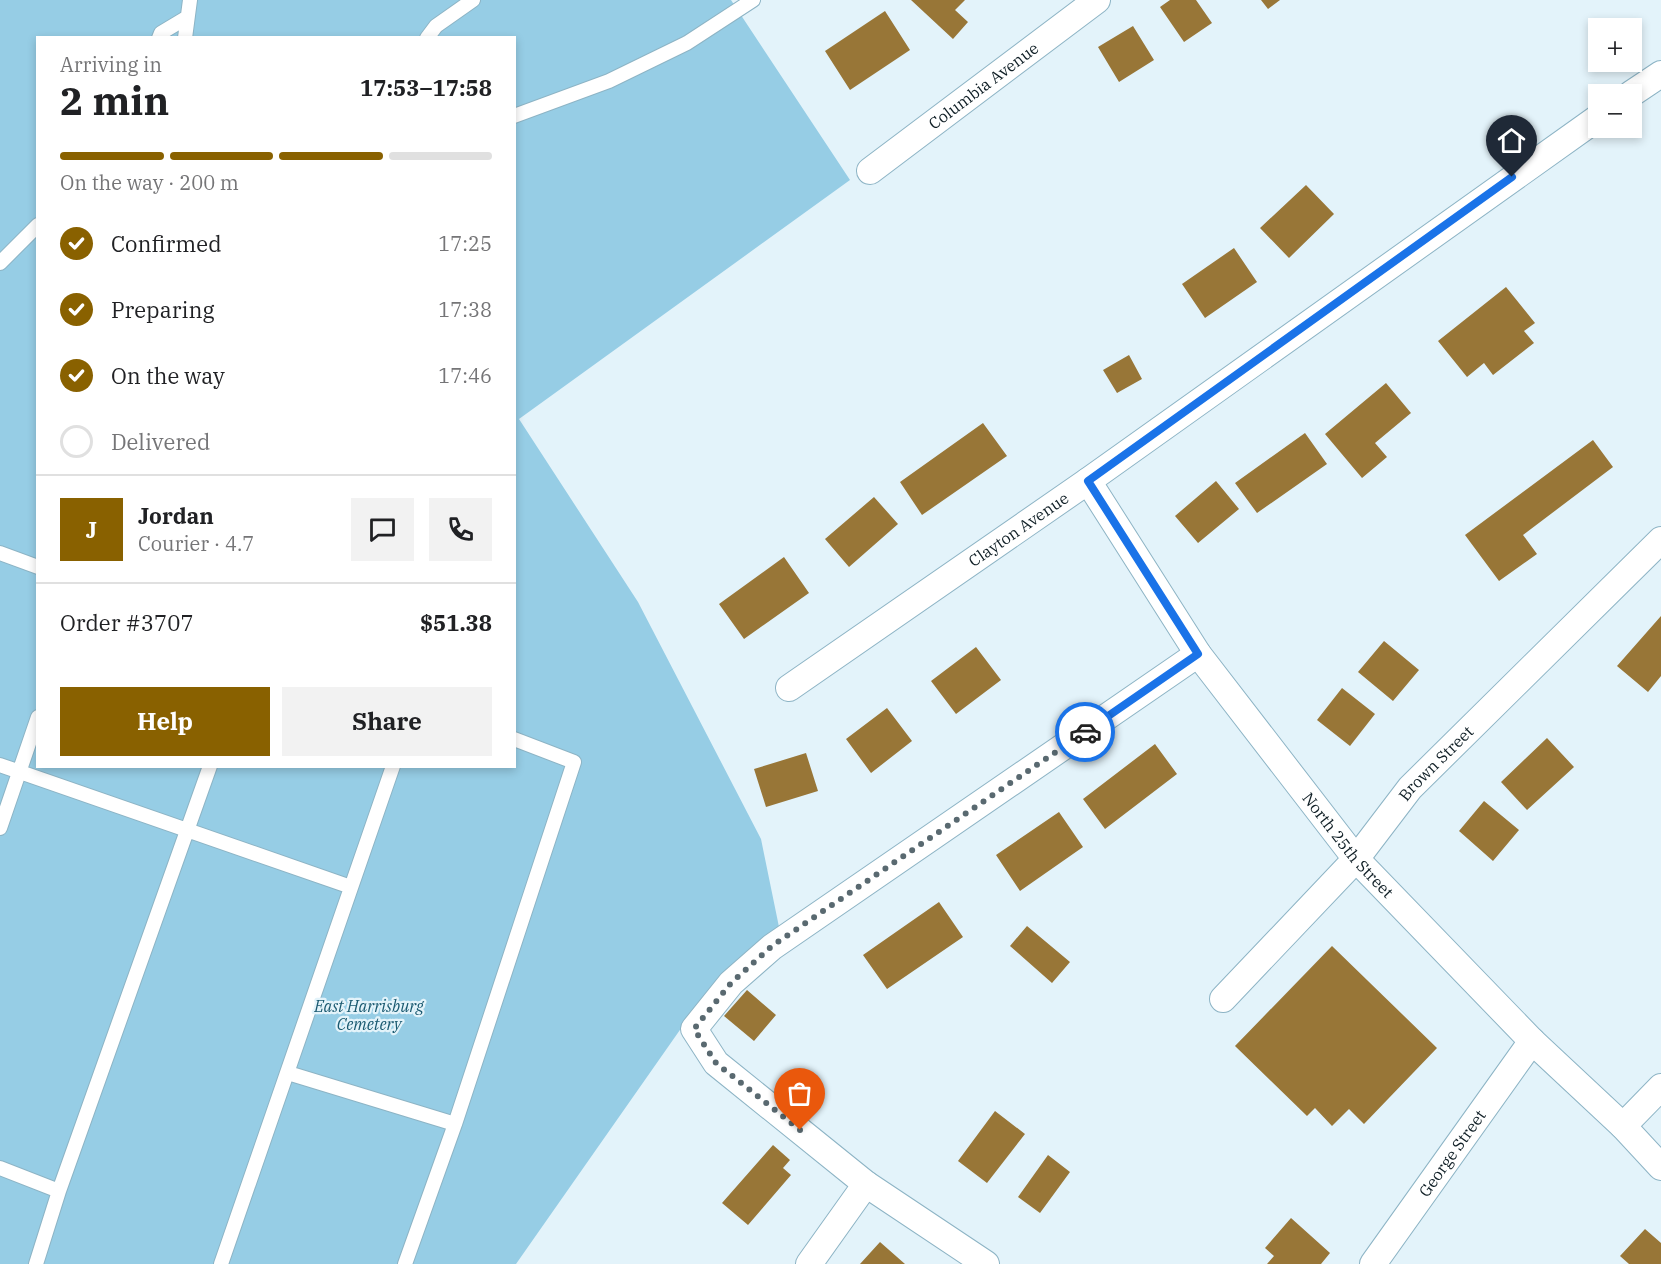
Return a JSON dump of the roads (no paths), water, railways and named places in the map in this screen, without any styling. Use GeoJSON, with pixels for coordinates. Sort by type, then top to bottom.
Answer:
{"type":"FeatureCollection","features":[{"type":"Feature","properties":{"kind":"street","name":"Columbia Avenue"},"geometry":{"type":"LineString","coordinates":[[870,171],[1097,0]]}},
{"type":"Feature","properties":{"kind":"street"},"geometry":{"type":"LineString","coordinates":[[1642,87],[1661,74]]}},
{"type":"Feature","properties":{"kind":"street","name":"Clayton Avenue"},"geometry":{"type":"LineString","coordinates":[[789,688],[1088,481],[1588,125]]}},
{"type":"Feature","properties":{"kind":"street","name":"North 25th Street"},"geometry":{"type":"LineString","coordinates":[[1088,481],[1198,654],[1356,859],[1532,1041],[1623,1126],[1661,1167]]}},
{"type":"Feature","properties":{"kind":"street","name":"Brown Street"},"geometry":{"type":"LineString","coordinates":[[1223,999],[1356,859],[1410,788],[1661,540]]}},
{"type":"Feature","properties":{"kind":"street"},"geometry":{"type":"LineString","coordinates":[[986,1264],[866,1184],[716,1063],[694,1029],[731,983],[772,946],[1198,654]]}},
{"type":"Feature","properties":{"kind":"street","name":"George Street"},"geometry":{"type":"LineString","coordinates":[[1373,1264],[1532,1041]]}},
{"type":"Feature","properties":{"kind":"street"},"geometry":{"type":"LineString","coordinates":[[1623,1126],[1661,1087]]}},
{"type":"Feature","properties":{"kind":"street"},"geometry":{"type":"LineString","coordinates":[[809,1264],[866,1184]]}},
{"type":"Feature","properties":{"kind":"lane"},"geometry":{"type":"LineString","coordinates":[[185,36],[190,0]]}},
{"type":"Feature","properties":{"kind":"lane"},"geometry":{"type":"LineString","coordinates":[[428,36],[436,26],[473,0]]}},
{"type":"Feature","properties":{"kind":"lane"},"geometry":{"type":"LineString","coordinates":[[516,115],[609,81],[687,43],[753,0]]}},
{"type":"Feature","properties":{"kind":"lane"},"geometry":{"type":"LineString","coordinates":[[160,36],[186,18]]}},
{"type":"Feature","properties":{"kind":"lane"},"geometry":{"type":"LineString","coordinates":[[0,263],[36,227]]}},
{"type":"Feature","properties":{"kind":"lane"},"geometry":{"type":"LineString","coordinates":[[0,552],[36,566]]}},
{"type":"Feature","properties":{"kind":"lane"},"geometry":{"type":"LineString","coordinates":[[0,828],[36,723]]}},
{"type":"Feature","properties":{"kind":"lane"},"geometry":{"type":"LineString","coordinates":[[405,1264],[455,1124],[574,762],[516,740]]}},
{"type":"Feature","properties":{"kind":"lane"},"geometry":{"type":"LineString","coordinates":[[0,765],[351,887]]}},
{"type":"Feature","properties":{"kind":"lane"},"geometry":{"type":"LineString","coordinates":[[36,1264],[59,1191],[209,768]]}},
{"type":"Feature","properties":{"kind":"lane"},"geometry":{"type":"LineString","coordinates":[[221,1264],[392,768]]}},
{"type":"Feature","properties":{"kind":"lane"},"geometry":{"type":"LineString","coordinates":[[288,1073],[455,1124]]}},
{"type":"Feature","properties":{"kind":"lane"},"geometry":{"type":"LineString","coordinates":[[0,1168],[59,1191]]}},
{"type":"Feature","properties":{"kind":"park label","name":"East Harrisburg Cemetery"},"geometry":{"type":"Point","coordinates":[369,1015]}}]}
